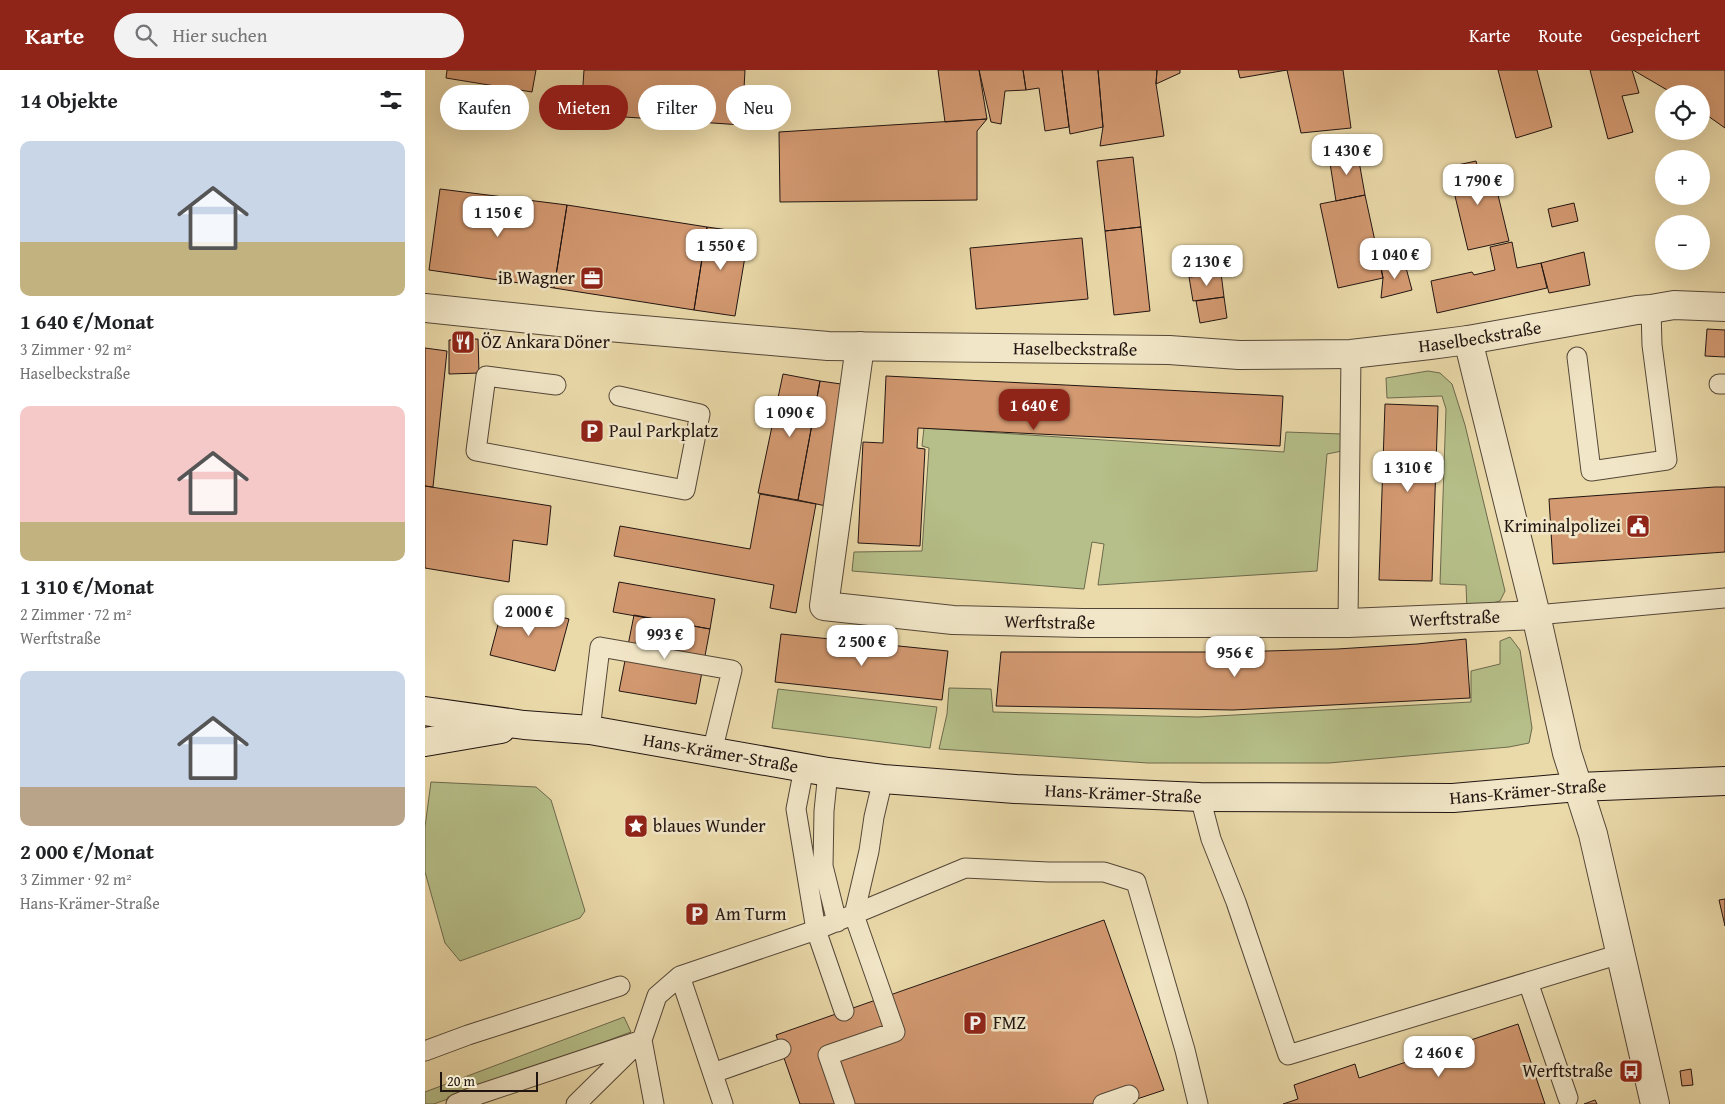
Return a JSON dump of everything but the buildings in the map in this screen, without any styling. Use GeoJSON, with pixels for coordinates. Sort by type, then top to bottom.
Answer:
{"type":"FeatureCollection","features":[{"type":"Feature","properties":{"kind":"street","name":"Haselbeckstraße"},"geometry":{"type":"LineString","coordinates":[[425,308],[828,346],[1169,350],[1239,355],[1351,354],[1469,340],[1674,305],[1725,307]]}},
{"type":"Feature","properties":{"kind":"street"},"geometry":{"type":"LineString","coordinates":[[1469,340],[1536,615],[1567,753],[1593,834],[1655,1104]]}},
{"type":"Feature","properties":{"kind":"street","name":"Werftstraße"},"geometry":{"type":"LineString","coordinates":[[860,346],[824,606],[953,620],[1082,623],[1348,623],[1536,615]]}},
{"type":"Feature","properties":{"kind":"street","name":"Hans-Krämer-Straße"},"geometry":{"type":"LineString","coordinates":[[425,711],[524,725],[590,730],[816,770],[883,779],[1015,789],[1200,796],[1453,798],[1578,787],[1725,781]]}},
{"type":"Feature","properties":{"kind":"street","name":"Hans-Krämer-Straße"},"geometry":{"type":"LineString","coordinates":[[425,742],[524,725]]}},
{"type":"Feature","properties":{"kind":"lane"},"geometry":{"type":"LineString","coordinates":[[1577,357],[1591,471],[1667,460],[1652,345],[1651,309]]}},
{"type":"Feature","properties":{"kind":"lane"},"geometry":{"type":"LineString","coordinates":[[1348,623],[1351,354]]}},
{"type":"Feature","properties":{"kind":"lane"},"geometry":{"type":"LineString","coordinates":[[557,385],[486,376],[476,451],[685,490],[700,414],[619,396]]}},
{"type":"Feature","properties":{"kind":"lane"},"geometry":{"type":"LineString","coordinates":[[1536,615],[1725,598]]}},
{"type":"Feature","properties":{"kind":"lane"},"geometry":{"type":"LineString","coordinates":[[590,730],[600,647],[732,670],[712,752]]}},
{"type":"Feature","properties":{"kind":"lane"},"geometry":{"type":"LineString","coordinates":[[816,770],[824,812],[823,866],[895,1032],[828,1055],[845,1104]]}},
{"type":"Feature","properties":{"kind":"lane"},"geometry":{"type":"LineString","coordinates":[[816,770],[796,809],[816,930],[844,1011]]}},
{"type":"Feature","properties":{"kind":"lane"},"geometry":{"type":"LineString","coordinates":[[845,919],[869,851],[874,816],[883,779]]}},
{"type":"Feature","properties":{"kind":"lane"},"geometry":{"type":"LineString","coordinates":[[1200,796],[1211,839],[1236,902],[1289,1055],[1620,954]]}},
{"type":"Feature","properties":{"kind":"lane"},"geometry":{"type":"LineString","coordinates":[[576,1104],[642,1040],[657,996],[680,976],[816,930],[965,868],[1048,872],[1104,872],[1136,882],[1185,1050],[1198,1104]]}},
{"type":"Feature","properties":{"kind":"lane"},"geometry":{"type":"LineString","coordinates":[[680,976],[723,1104]]}},
{"type":"Feature","properties":{"kind":"lane"},"geometry":{"type":"LineString","coordinates":[[1528,982],[1568,1098]]}},
{"type":"Feature","properties":{"kind":"lane"},"geometry":{"type":"LineString","coordinates":[[425,1051],[468,1034],[620,986]]}},
{"type":"Feature","properties":{"kind":"lane"},"geometry":{"type":"LineString","coordinates":[[456,1104],[480,1094],[642,1040]]}},
{"type":"Feature","properties":{"kind":"lane"},"geometry":{"type":"LineString","coordinates":[[642,1040],[654,1104]]}},
{"type":"Feature","properties":{"kind":"lane"},"geometry":{"type":"LineString","coordinates":[[713,1073],[781,1049]]}},
{"type":"Feature","properties":{"kind":"lane"},"geometry":{"type":"LineString","coordinates":[[1103,1104],[1129,1095]]}},
{"type":"Feature","properties":{"kind":"green space"},"geometry":{"type":"Polygon","coordinates":[[[1428,371],[1440,373],[1452,384],[1465,425],[1505,591],[1500,601],[1467,610],[1466,585],[1440,584],[1446,409],[1442,396],[1387,398],[1386,378],[1428,371]]]}},
{"type":"Feature","properties":{"kind":"green space"},"geometry":{"type":"Polygon","coordinates":[[[924,428],[1284,452],[1286,432],[1342,434],[1342,451],[1327,454],[1317,571],[1098,585],[1104,544],[1092,542],[1084,589],[852,571],[854,552],[922,551],[929,448],[922,446],[924,428]]]}},
{"type":"Feature","properties":{"kind":"green space"},"geometry":{"type":"Polygon","coordinates":[[[1510,637],[1520,650],[1532,728],[1529,743],[1509,747],[1329,763],[1148,763],[939,749],[947,714],[949,688],[991,689],[993,712],[1198,717],[1471,702],[1471,671],[1500,664],[1500,641],[1510,637]]]}},
{"type":"Feature","properties":{"kind":"green space"},"geometry":{"type":"Polygon","coordinates":[[[778,689],[937,707],[930,748],[772,728],[778,689]]]}},
{"type":"Feature","properties":{"kind":"green space"},"geometry":{"type":"Polygon","coordinates":[[[431,782],[536,787],[551,800],[585,911],[580,918],[460,961],[445,943],[425,872],[425,827],[431,782]]]}},
{"type":"Feature","properties":{"kind":"green space"},"geometry":{"type":"Polygon","coordinates":[[[624,1017],[631,1032],[434,1104],[425,1104],[425,1092],[624,1017]]]}},
{"type":"Feature","properties":{"kind":"place","name":"iB Wagner"},"geometry":{"type":"Point","coordinates":[592,278]}},
{"type":"Feature","properties":{"kind":"place","name":"ÖZ Ankara Döner"},"geometry":{"type":"Point","coordinates":[463,342]}},
{"type":"Feature","properties":{"kind":"place","name":"Paul Parkplatz"},"geometry":{"type":"Point","coordinates":[592,431]}},
{"type":"Feature","properties":{"kind":"place","name":"Kriminalpolizei"},"geometry":{"type":"Point","coordinates":[1638,526]}},
{"type":"Feature","properties":{"kind":"place","name":"blaues Wunder"},"geometry":{"type":"Point","coordinates":[636,826]}},
{"type":"Feature","properties":{"kind":"place","name":"Am Turm"},"geometry":{"type":"Point","coordinates":[697,914]}},
{"type":"Feature","properties":{"kind":"place","name":"FMZ"},"geometry":{"type":"Point","coordinates":[975,1023]}},
{"type":"Feature","properties":{"kind":"place","name":"Werftstraße"},"geometry":{"type":"Point","coordinates":[1631,1071]}}]}
